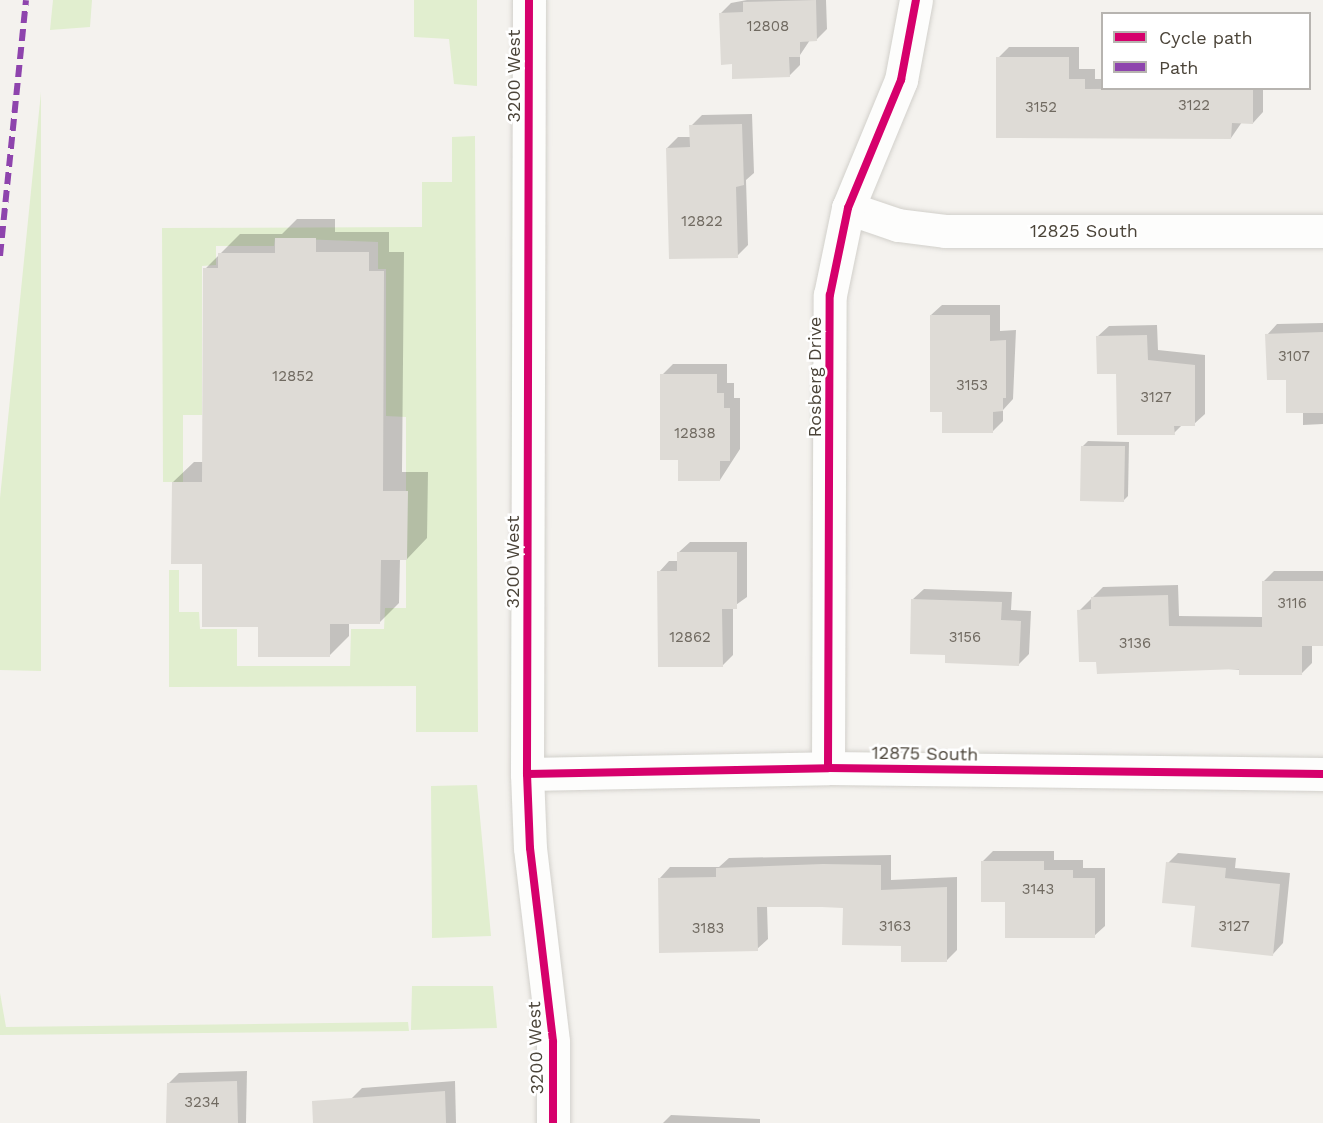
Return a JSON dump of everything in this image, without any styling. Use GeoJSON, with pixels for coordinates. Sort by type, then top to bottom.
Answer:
{"type":"FeatureCollection","features":[{"type":"Feature","properties":{"kind":"street","name":"3200 West"},"geometry":{"type":"LineString","coordinates":[[529,0],[527,774],[530,848],[553,1042],[553,1123]]}},
{"type":"Feature","properties":{"kind":"street","name":"Rosberg Drive"},"geometry":{"type":"LineString","coordinates":[[828,768],[830,295],[848,208],[901,80],[916,0]]}},
{"type":"Feature","properties":{"kind":"street","name":"12825 South"},"geometry":{"type":"LineString","coordinates":[[848,208],[898,225],[945,231],[1323,231]]}},
{"type":"Feature","properties":{"kind":"street","name":"12875 South"},"geometry":{"type":"LineString","coordinates":[[527,774],[828,768],[1323,774]]}},
{"type":"Feature","properties":{"kind":"green space"},"geometry":{"type":"Polygon","coordinates":[[[53,0],[92,0],[90,27],[50,30],[53,0]]]}},
{"type":"Feature","properties":{"kind":"green space"},"geometry":{"type":"Polygon","coordinates":[[[414,0],[477,0],[477,86],[454,84],[449,39],[414,37],[414,0]]]}},
{"type":"Feature","properties":{"kind":"green space"},"geometry":{"type":"Polygon","coordinates":[[[41,92],[41,671],[0,670],[0,498],[41,92]]]}},
{"type":"Feature","properties":{"kind":"green space"},"geometry":{"type":"Polygon","coordinates":[[[475,136],[478,732],[416,732],[416,686],[169,687],[169,570],[179,570],[179,612],[199,612],[200,629],[237,629],[237,666],[350,666],[351,629],[384,629],[385,608],[406,608],[406,417],[386,416],[386,269],[378,269],[378,242],[275,238],[274,246],[216,246],[216,265],[202,266],[202,415],[183,415],[183,482],[163,482],[162,228],[422,227],[422,182],[452,182],[452,137],[475,136]]]}},
{"type":"Feature","properties":{"kind":"green space"},"geometry":{"type":"Polygon","coordinates":[[[477,785],[491,936],[432,938],[431,786],[477,785]]]}},
{"type":"Feature","properties":{"kind":"green space"},"geometry":{"type":"Polygon","coordinates":[[[412,986],[493,986],[497,1028],[411,1030],[412,986]]]}},
{"type":"Feature","properties":{"kind":"green space"},"geometry":{"type":"Polygon","coordinates":[[[0,993],[6,1027],[408,1022],[409,1031],[0,1035],[0,993]]]}},
{"type":"Feature","properties":{"kind":"building"},"geometry":{"type":"Polygon","coordinates":[[[816,0],[817,41],[800,42],[800,57],[789,57],[790,77],[732,79],[732,64],[721,65],[719,13],[743,12],[743,2],[816,0]]]}},
{"type":"Feature","properties":{"kind":"building"},"geometry":{"type":"Polygon","coordinates":[[[996,57],[1069,57],[1069,79],[1085,79],[1085,89],[1253,90],[1253,124],[1232,123],[1231,139],[996,138],[996,57]]]}},
{"type":"Feature","properties":{"kind":"building"},"geometry":{"type":"Polygon","coordinates":[[[742,124],[744,185],[736,187],[738,258],[669,259],[666,148],[690,147],[689,125],[742,124]]]}},
{"type":"Feature","properties":{"kind":"building"},"geometry":{"type":"Polygon","coordinates":[[[275,238],[316,238],[316,252],[369,252],[369,271],[384,271],[383,491],[408,491],[407,560],[381,560],[380,624],[330,624],[330,657],[258,657],[258,627],[202,627],[202,564],[171,564],[172,482],[202,482],[203,268],[218,268],[218,253],[275,253],[275,238]]]}},
{"type":"Feature","properties":{"kind":"building"},"geometry":{"type":"Polygon","coordinates":[[[930,315],[990,315],[990,341],[1006,340],[1006,398],[1003,398],[1003,411],[993,412],[993,433],[942,433],[942,412],[930,412],[930,315]]]}},
{"type":"Feature","properties":{"kind":"building"},"geometry":{"type":"Polygon","coordinates":[[[1323,332],[1323,413],[1286,413],[1286,380],[1267,380],[1265,334],[1323,332]]]}},
{"type":"Feature","properties":{"kind":"building"},"geometry":{"type":"Polygon","coordinates":[[[1147,335],[1148,360],[1195,365],[1195,426],[1174,426],[1175,435],[1117,435],[1116,374],[1097,374],[1096,336],[1147,335]]]}},
{"type":"Feature","properties":{"kind":"building"},"geometry":{"type":"Polygon","coordinates":[[[660,374],[717,374],[717,393],[724,393],[724,408],[730,408],[730,461],[720,461],[720,481],[678,481],[678,460],[660,460],[660,374]]]}},
{"type":"Feature","properties":{"kind":"building"},"geometry":{"type":"Polygon","coordinates":[[[1081,446],[1125,446],[1124,502],[1080,501],[1081,446]]]}},
{"type":"Feature","properties":{"kind":"building"},"geometry":{"type":"Polygon","coordinates":[[[677,552],[737,552],[737,609],[722,609],[723,667],[658,667],[657,571],[677,571],[677,552]]]}},
{"type":"Feature","properties":{"kind":"building"},"geometry":{"type":"Polygon","coordinates":[[[1262,581],[1323,581],[1323,646],[1302,646],[1302,675],[1239,675],[1239,669],[1097,674],[1096,662],[1079,662],[1077,610],[1091,609],[1091,597],[1168,595],[1169,626],[1262,627],[1262,581]]]}},
{"type":"Feature","properties":{"kind":"building"},"geometry":{"type":"Polygon","coordinates":[[[911,599],[1002,602],[1001,620],[1021,621],[1019,666],[945,663],[945,655],[910,654],[911,599]]]}},
{"type":"Feature","properties":{"kind":"building"},"geometry":{"type":"Polygon","coordinates":[[[981,861],[1044,861],[1044,870],[1073,870],[1073,878],[1095,878],[1095,938],[1005,938],[1005,902],[981,902],[981,861]]]}},
{"type":"Feature","properties":{"kind":"building"},"geometry":{"type":"Polygon","coordinates":[[[1166,862],[1226,868],[1225,878],[1280,884],[1273,956],[1191,947],[1195,906],[1162,903],[1166,862]]]}},
{"type":"Feature","properties":{"kind":"building"},"geometry":{"type":"Polygon","coordinates":[[[823,864],[881,865],[881,890],[947,887],[947,962],[901,962],[901,946],[842,945],[843,908],[822,907],[757,907],[758,951],[659,953],[658,878],[716,877],[716,868],[823,864]]]}},
{"type":"Feature","properties":{"kind":"building"},"geometry":{"type":"Polygon","coordinates":[[[237,1081],[238,1123],[166,1123],[167,1083],[237,1081]]]}},
{"type":"Feature","properties":{"kind":"building"},"geometry":{"type":"Polygon","coordinates":[[[445,1091],[446,1123],[313,1123],[312,1101],[445,1091]]]}},
{"type":"Feature","properties":{"kind":"marked path"},"geometry":{"type":"LineString","coordinates":[[0,256],[26,0]]}},
{"type":"Feature","properties":{"kind":"cycle path"},"geometry":{"type":"LineString","coordinates":[[529,0],[527,774],[530,848],[553,1042],[553,1123]]}},
{"type":"Feature","properties":{"kind":"cycle path"},"geometry":{"type":"LineString","coordinates":[[828,768],[830,295],[848,208],[901,80],[916,0]]}},
{"type":"Feature","properties":{"kind":"cycle path"},"geometry":{"type":"LineString","coordinates":[[527,774],[828,768],[1323,774]]}}]}
